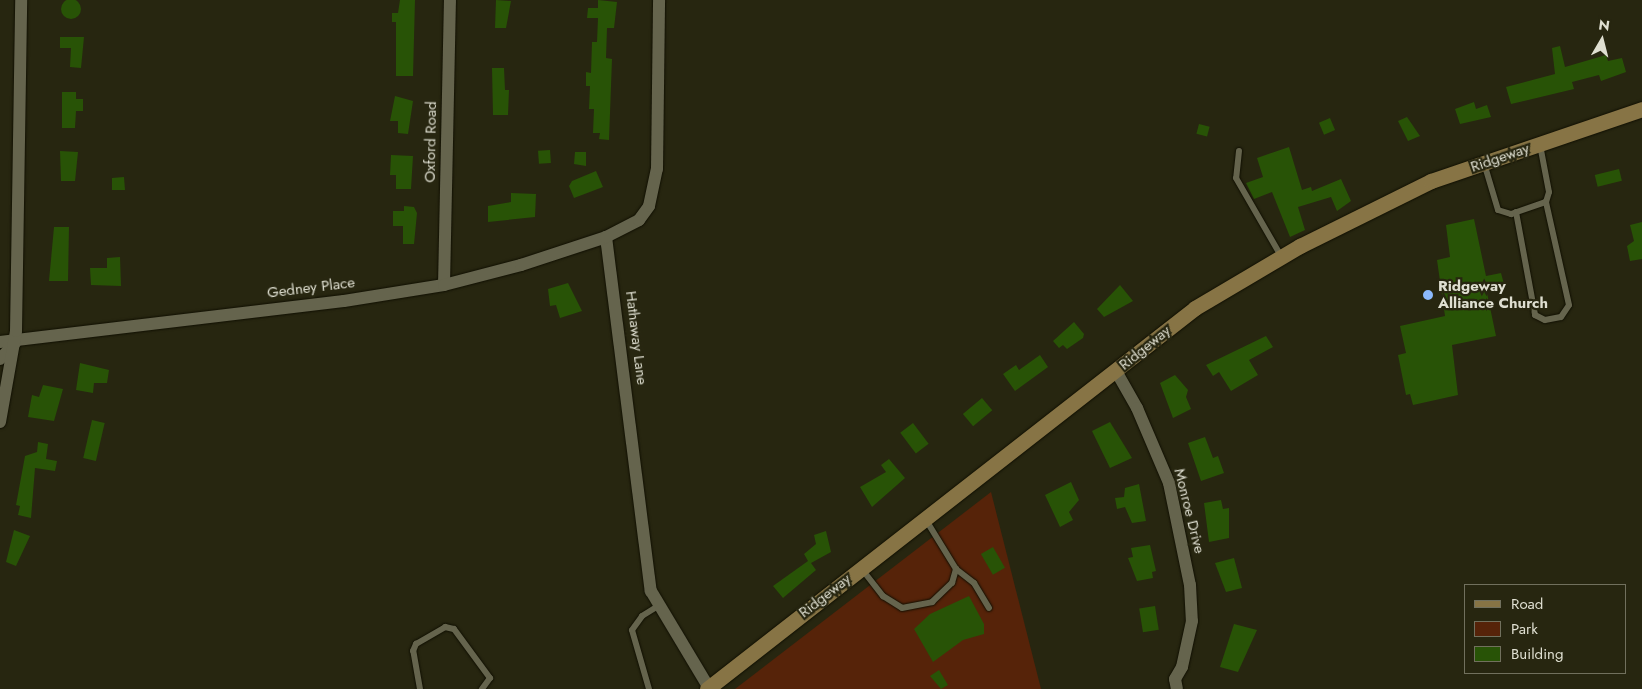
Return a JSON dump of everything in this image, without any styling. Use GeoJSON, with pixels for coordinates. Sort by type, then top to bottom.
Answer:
{"type":"FeatureCollection","features":[{"type":"Feature","properties":{"kind":"street"},"geometry":{"type":"LineString","coordinates":[[0,422],[15,343],[21,0]]}},
{"type":"Feature","properties":{"kind":"street","name":"Oxford Road"},"geometry":{"type":"LineString","coordinates":[[444,284],[450,0]]}},
{"type":"Feature","properties":{"kind":"street"},"geometry":{"type":"LineString","coordinates":[[606,237],[639,220],[649,206],[656,169],[659,0]]}},
{"type":"Feature","properties":{"kind":"street","name":"Ridgeway"},"geometry":{"type":"LineString","coordinates":[[708,688],[861,568],[926,520],[1195,308],[1281,257],[1431,181],[1642,109]]}},
{"type":"Feature","properties":{"kind":"street","name":"Gedney Place"},"geometry":{"type":"LineString","coordinates":[[0,342],[15,343],[55,333],[344,302],[444,284],[520,265],[606,237]]}},
{"type":"Feature","properties":{"kind":"street","name":"Hathaway Lane"},"geometry":{"type":"LineString","coordinates":[[606,237],[651,591],[658,606],[708,688]]}},
{"type":"Feature","properties":{"kind":"street"},"geometry":{"type":"LineString","coordinates":[[0,359],[15,343]]}},
{"type":"Feature","properties":{"kind":"street","name":"Monroe Drive"},"geometry":{"type":"LineString","coordinates":[[1116,371],[1137,408],[1169,482],[1190,585],[1192,621],[1182,667],[1175,679],[1177,689]]}},
{"type":"Feature","properties":{"kind":"street"},"geometry":{"type":"LineString","coordinates":[[1182,667],[1186,689]]}},
{"type":"Feature","properties":{"kind":"lane"},"geometry":{"type":"LineString","coordinates":[[1516,212],[1535,315],[1545,320],[1561,317],[1568,305],[1548,200],[1540,144]]}},
{"type":"Feature","properties":{"kind":"lane"},"geometry":{"type":"LineString","coordinates":[[1239,151],[1236,178],[1281,257]]}},
{"type":"Feature","properties":{"kind":"lane"},"geometry":{"type":"LineString","coordinates":[[1484,163],[1498,210],[1516,212],[1548,200]]}},
{"type":"Feature","properties":{"kind":"lane"},"geometry":{"type":"LineString","coordinates":[[926,520],[956,569],[974,583],[989,608]]}},
{"type":"Feature","properties":{"kind":"lane"},"geometry":{"type":"LineString","coordinates":[[861,568],[890,602],[913,608],[944,593],[956,569]]}},
{"type":"Feature","properties":{"kind":"lane"},"geometry":{"type":"LineString","coordinates":[[650,689],[632,630],[642,616],[658,606]]}},
{"type":"Feature","properties":{"kind":"lane"},"geometry":{"type":"LineString","coordinates":[[420,689],[413,651],[416,644],[445,627],[454,630],[490,678],[482,689]]}},
{"type":"Feature","properties":{"kind":"green space"},"geometry":{"type":"Polygon","coordinates":[[[991,492],[1041,689],[735,689],[991,492]]]}},
{"type":"Feature","properties":{"kind":"building"},"geometry":{"type":"Polygon","coordinates":[[[71,-1],[78,2],[81,9],[78,16],[71,19],[64,16],[61,9],[64,2],[71,-1]]]}},
{"type":"Feature","properties":{"kind":"building"},"geometry":{"type":"Polygon","coordinates":[[[400,0],[415,0],[413,76],[396,76],[396,22],[392,22],[392,13],[398,13],[400,0]]]}},
{"type":"Feature","properties":{"kind":"building"},"geometry":{"type":"Polygon","coordinates":[[[496,0],[511,1],[506,28],[495,28],[496,0]]]}},
{"type":"Feature","properties":{"kind":"building"},"geometry":{"type":"Polygon","coordinates":[[[598,0],[617,2],[614,28],[607,28],[606,58],[612,59],[609,140],[599,139],[600,133],[593,133],[594,109],[589,109],[590,86],[586,86],[586,72],[591,73],[592,42],[597,42],[598,18],[587,18],[588,8],[598,8],[598,0]]]}},
{"type":"Feature","properties":{"kind":"building"},"geometry":{"type":"Polygon","coordinates":[[[60,37],[84,37],[81,68],[70,67],[71,48],[60,48],[60,37]]]}},
{"type":"Feature","properties":{"kind":"building"},"geometry":{"type":"Polygon","coordinates":[[[1560,46],[1565,67],[1606,55],[1608,61],[1622,58],[1626,72],[1601,81],[1599,75],[1572,82],[1574,89],[1511,104],[1506,87],[1555,74],[1552,48],[1560,46]]]}},
{"type":"Feature","properties":{"kind":"building"},"geometry":{"type":"Polygon","coordinates":[[[492,68],[504,68],[505,90],[509,90],[508,115],[493,115],[492,68]]]}},
{"type":"Feature","properties":{"kind":"building"},"geometry":{"type":"Polygon","coordinates":[[[62,92],[76,92],[76,99],[83,99],[83,111],[76,111],[75,128],[62,128],[62,92]]]}},
{"type":"Feature","properties":{"kind":"building"},"geometry":{"type":"Polygon","coordinates":[[[395,96],[413,101],[408,134],[398,133],[398,121],[390,121],[395,96]]]}},
{"type":"Feature","properties":{"kind":"building"},"geometry":{"type":"Polygon","coordinates":[[[1474,102],[1476,109],[1487,105],[1491,117],[1460,124],[1455,109],[1474,102]]]}},
{"type":"Feature","properties":{"kind":"building"},"geometry":{"type":"Polygon","coordinates":[[[1407,117],[1420,136],[1408,141],[1398,121],[1407,117]]]}},
{"type":"Feature","properties":{"kind":"building"},"geometry":{"type":"Polygon","coordinates":[[[1330,118],[1335,130],[1324,135],[1319,123],[1330,118]]]}},
{"type":"Feature","properties":{"kind":"building"},"geometry":{"type":"Polygon","coordinates":[[[1199,124],[1210,127],[1207,137],[1196,134],[1199,124]]]}},
{"type":"Feature","properties":{"kind":"building"},"geometry":{"type":"Polygon","coordinates":[[[1289,147],[1302,190],[1311,187],[1312,191],[1341,179],[1351,201],[1337,211],[1331,197],[1298,207],[1305,230],[1290,237],[1272,192],[1254,199],[1246,183],[1263,177],[1257,158],[1289,147]]]}},
{"type":"Feature","properties":{"kind":"building"},"geometry":{"type":"Polygon","coordinates":[[[550,150],[551,163],[539,164],[538,151],[550,150]]]}},
{"type":"Feature","properties":{"kind":"building"},"geometry":{"type":"Polygon","coordinates":[[[60,151],[78,152],[75,181],[61,181],[60,151]]]}},
{"type":"Feature","properties":{"kind":"building"},"geometry":{"type":"Polygon","coordinates":[[[575,152],[586,152],[586,166],[574,164],[575,152]]]}},
{"type":"Feature","properties":{"kind":"building"},"geometry":{"type":"Polygon","coordinates":[[[391,155],[413,156],[411,189],[396,189],[396,175],[390,175],[391,155]]]}},
{"type":"Feature","properties":{"kind":"building"},"geometry":{"type":"Polygon","coordinates":[[[1619,169],[1622,181],[1598,187],[1595,175],[1619,169]]]}},
{"type":"Feature","properties":{"kind":"building"},"geometry":{"type":"Polygon","coordinates":[[[596,171],[603,187],[574,198],[569,186],[572,181],[596,171]]]}},
{"type":"Feature","properties":{"kind":"building"},"geometry":{"type":"Polygon","coordinates":[[[124,177],[125,190],[112,190],[112,178],[124,177]]]}},
{"type":"Feature","properties":{"kind":"building"},"geometry":{"type":"Polygon","coordinates":[[[511,193],[536,194],[535,217],[488,222],[488,206],[511,202],[511,193]]]}},
{"type":"Feature","properties":{"kind":"building"},"geometry":{"type":"Polygon","coordinates":[[[404,206],[414,207],[417,213],[414,244],[403,244],[403,226],[393,226],[393,211],[404,211],[404,206]]]}},
{"type":"Feature","properties":{"kind":"building"},"geometry":{"type":"Polygon","coordinates":[[[1474,219],[1486,276],[1501,273],[1504,284],[1486,288],[1496,336],[1452,345],[1458,395],[1413,405],[1410,394],[1406,395],[1398,355],[1406,353],[1400,326],[1445,316],[1437,260],[1450,257],[1446,225],[1474,219]]]}},
{"type":"Feature","properties":{"kind":"building"},"geometry":{"type":"Polygon","coordinates":[[[1642,222],[1642,259],[1630,261],[1627,246],[1634,241],[1630,225],[1642,222]]]}},
{"type":"Feature","properties":{"kind":"building"},"geometry":{"type":"Polygon","coordinates":[[[54,227],[69,227],[68,281],[49,281],[54,227]]]}},
{"type":"Feature","properties":{"kind":"building"},"geometry":{"type":"Polygon","coordinates":[[[120,257],[121,286],[91,285],[90,268],[107,268],[107,258],[120,257]]]}},
{"type":"Feature","properties":{"kind":"building"},"geometry":{"type":"Polygon","coordinates":[[[568,283],[582,311],[560,318],[556,305],[550,306],[548,289],[568,283]]]}},
{"type":"Feature","properties":{"kind":"building"},"geometry":{"type":"Polygon","coordinates":[[[1120,285],[1133,301],[1104,317],[1097,309],[1120,285]]]}},
{"type":"Feature","properties":{"kind":"building"},"geometry":{"type":"Polygon","coordinates":[[[1074,322],[1084,334],[1083,338],[1067,349],[1063,345],[1059,348],[1053,341],[1074,322]]]}},
{"type":"Feature","properties":{"kind":"building"},"geometry":{"type":"Polygon","coordinates":[[[1266,336],[1273,347],[1249,360],[1258,375],[1231,391],[1219,372],[1213,376],[1206,365],[1266,336]]]}},
{"type":"Feature","properties":{"kind":"building"},"geometry":{"type":"Polygon","coordinates":[[[1040,355],[1048,367],[1015,391],[1003,374],[1016,365],[1019,370],[1040,355]]]}},
{"type":"Feature","properties":{"kind":"building"},"geometry":{"type":"Polygon","coordinates":[[[80,363],[109,370],[107,383],[94,383],[93,393],[76,390],[80,363]]]}},
{"type":"Feature","properties":{"kind":"building"},"geometry":{"type":"Polygon","coordinates":[[[1175,375],[1188,390],[1186,397],[1191,409],[1173,418],[1160,383],[1175,375]]]}},
{"type":"Feature","properties":{"kind":"building"},"geometry":{"type":"Polygon","coordinates":[[[43,385],[63,389],[54,421],[28,417],[32,395],[39,397],[43,385]]]}},
{"type":"Feature","properties":{"kind":"building"},"geometry":{"type":"Polygon","coordinates":[[[982,398],[992,410],[973,426],[963,414],[982,398]]]}},
{"type":"Feature","properties":{"kind":"building"},"geometry":{"type":"Polygon","coordinates":[[[92,420],[105,423],[96,461],[83,458],[92,420]]]}},
{"type":"Feature","properties":{"kind":"building"},"geometry":{"type":"Polygon","coordinates":[[[1110,422],[1132,458],[1110,468],[1092,431],[1110,422]]]}},
{"type":"Feature","properties":{"kind":"building"},"geometry":{"type":"Polygon","coordinates":[[[913,423],[929,444],[916,453],[900,433],[913,423]]]}},
{"type":"Feature","properties":{"kind":"building"},"geometry":{"type":"Polygon","coordinates":[[[1205,437],[1213,458],[1218,456],[1224,473],[1201,481],[1188,443],[1205,437]]]}},
{"type":"Feature","properties":{"kind":"building"},"geometry":{"type":"Polygon","coordinates":[[[38,442],[48,444],[46,459],[57,461],[55,471],[35,468],[31,518],[18,515],[20,506],[16,505],[25,456],[37,452],[38,442]]]}},
{"type":"Feature","properties":{"kind":"building"},"geometry":{"type":"Polygon","coordinates":[[[889,459],[905,478],[872,507],[860,487],[886,472],[881,465],[889,459]]]}},
{"type":"Feature","properties":{"kind":"building"},"geometry":{"type":"Polygon","coordinates":[[[1071,482],[1079,500],[1069,512],[1073,520],[1060,527],[1045,495],[1071,482]]]}},
{"type":"Feature","properties":{"kind":"building"},"geometry":{"type":"Polygon","coordinates":[[[1139,484],[1146,521],[1132,523],[1125,507],[1117,509],[1115,498],[1124,497],[1125,488],[1139,484]]]}},
{"type":"Feature","properties":{"kind":"building"},"geometry":{"type":"Polygon","coordinates":[[[1221,500],[1223,509],[1229,508],[1229,538],[1209,542],[1204,503],[1221,500]]]}},
{"type":"Feature","properties":{"kind":"building"},"geometry":{"type":"Polygon","coordinates":[[[14,530],[30,536],[16,566],[6,562],[14,530]]]}},
{"type":"Feature","properties":{"kind":"building"},"geometry":{"type":"Polygon","coordinates":[[[826,531],[831,552],[811,563],[816,570],[783,598],[773,586],[808,561],[804,554],[816,544],[814,535],[826,531]]]}},
{"type":"Feature","properties":{"kind":"building"},"geometry":{"type":"Polygon","coordinates":[[[1150,545],[1156,571],[1152,572],[1153,578],[1137,581],[1128,558],[1133,557],[1131,548],[1150,545]]]}},
{"type":"Feature","properties":{"kind":"building"},"geometry":{"type":"Polygon","coordinates":[[[993,547],[1005,568],[993,575],[981,554],[993,547]]]}},
{"type":"Feature","properties":{"kind":"building"},"geometry":{"type":"Polygon","coordinates":[[[1234,558],[1242,588],[1226,592],[1215,563],[1234,558]]]}},
{"type":"Feature","properties":{"kind":"building"},"geometry":{"type":"Polygon","coordinates":[[[969,596],[984,624],[984,634],[963,640],[933,662],[914,629],[930,614],[969,596]]]}},
{"type":"Feature","properties":{"kind":"building"},"geometry":{"type":"Polygon","coordinates":[[[1155,606],[1159,630],[1143,632],[1139,609],[1155,606]]]}},
{"type":"Feature","properties":{"kind":"building"},"geometry":{"type":"Polygon","coordinates":[[[1234,624],[1257,630],[1238,672],[1220,667],[1234,624]]]}},
{"type":"Feature","properties":{"kind":"building"},"geometry":{"type":"Polygon","coordinates":[[[939,670],[948,685],[941,689],[930,676],[939,670]]]}},
{"type":"Feature","properties":{"kind":"place","name":"Ridgeway Alliance Church"},"geometry":{"type":"Point","coordinates":[1428,295]}}]}
